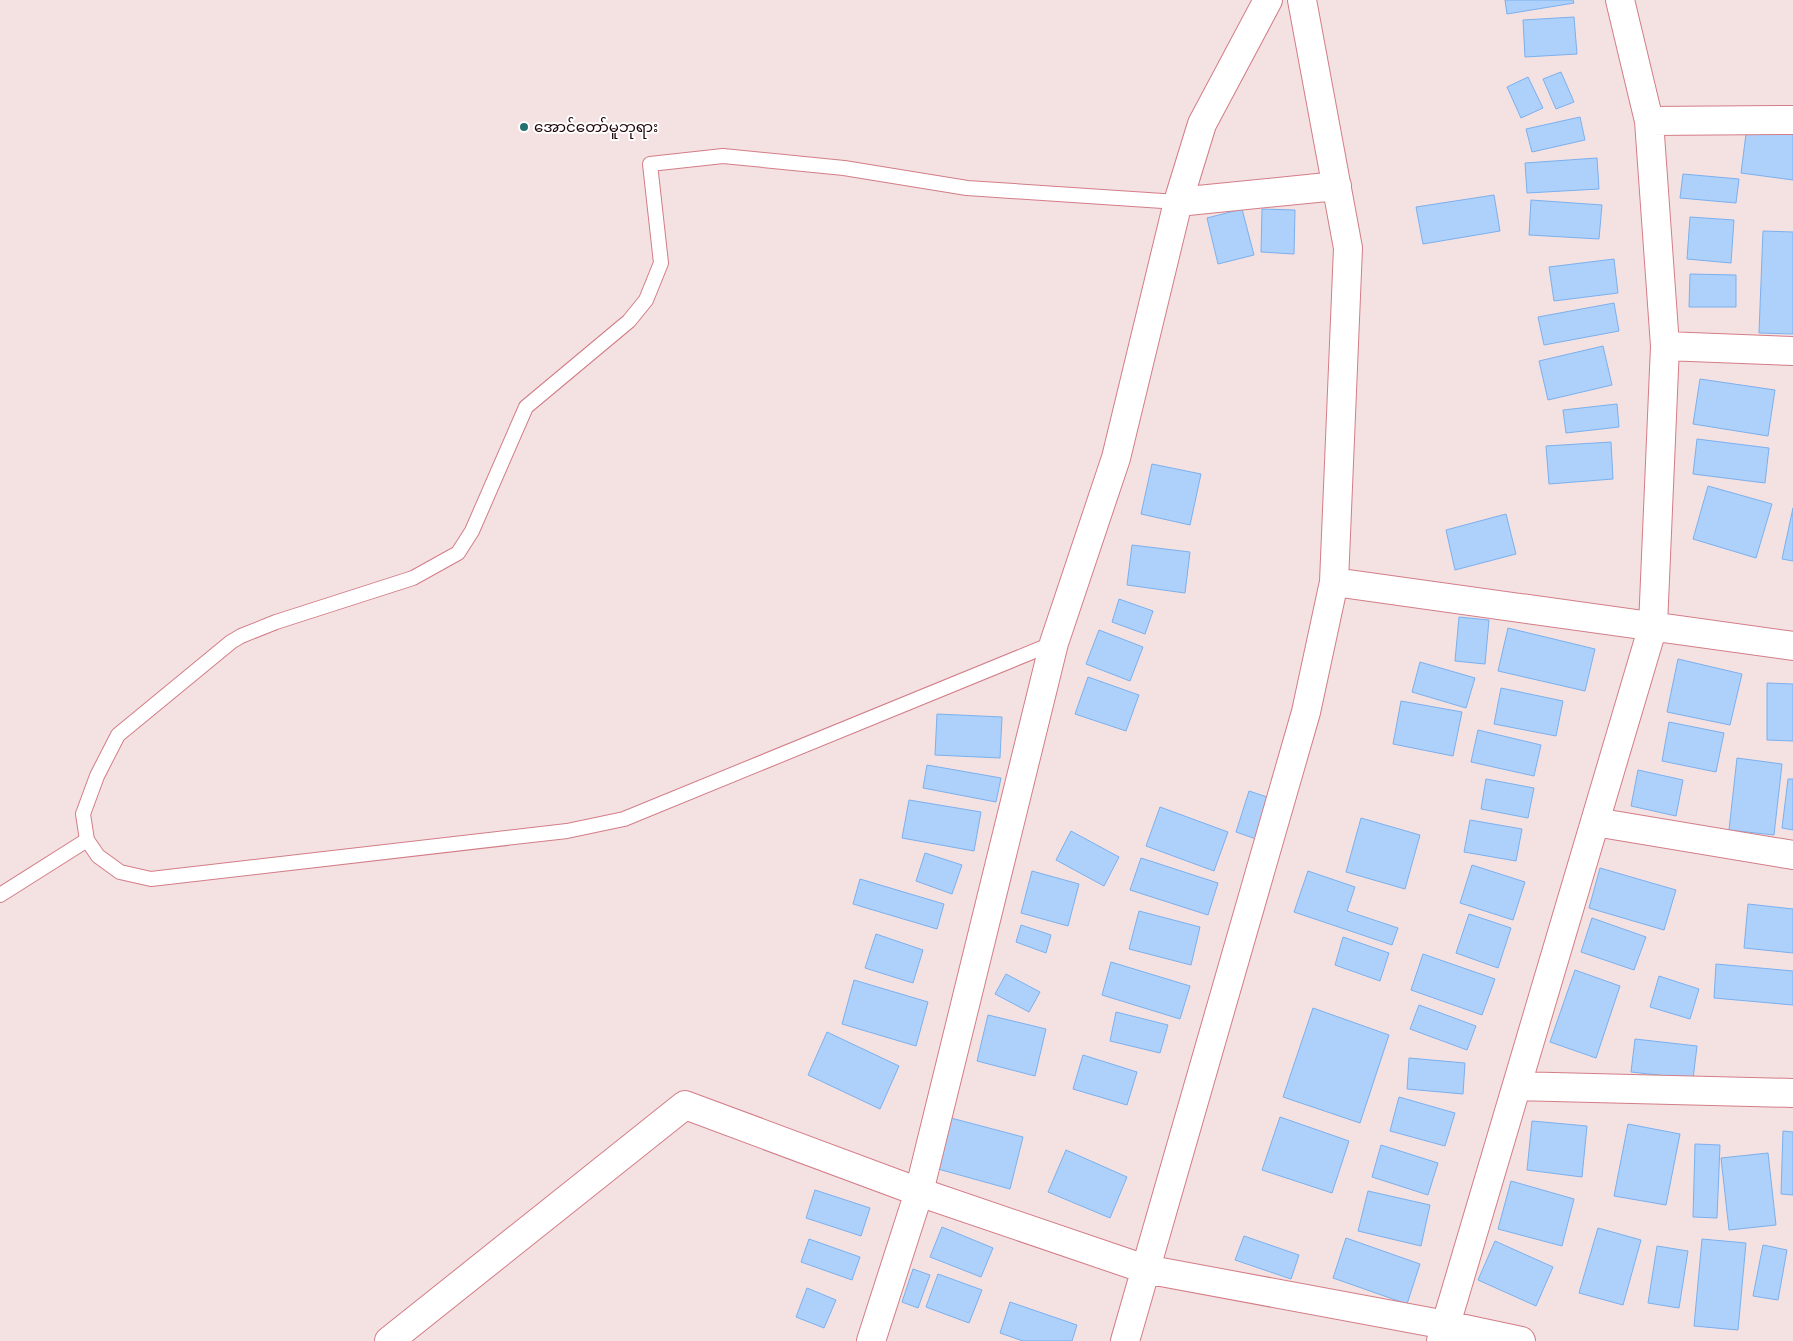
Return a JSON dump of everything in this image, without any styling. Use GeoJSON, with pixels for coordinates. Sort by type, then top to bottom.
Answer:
{"type":"FeatureCollection","features":[{"type":"Feature","properties":{"kind":"street"},"geometry":{"type":"LineString","coordinates":[[871,1341],[919,1192],[1054,643],[1116,458],[1178,202],[1202,124],[1268,0]]}},
{"type":"Feature","properties":{"kind":"street"},"geometry":{"type":"LineString","coordinates":[[1125,1341],[1306,712],[1334,582],[1348,248],[1302,0]]}},
{"type":"Feature","properties":{"kind":"street"},"geometry":{"type":"LineString","coordinates":[[1444,1333],[1652,626],[1665,346],[1649,121],[1620,0]]}},
{"type":"Feature","properties":{"kind":"street"},"geometry":{"type":"LineString","coordinates":[[1649,121],[1793,120]]}},
{"type":"Feature","properties":{"kind":"street"},"geometry":{"type":"LineString","coordinates":[[1178,202],[1337,186]]}},
{"type":"Feature","properties":{"kind":"street"},"geometry":{"type":"LineString","coordinates":[[1665,346],[1793,352]]}},
{"type":"Feature","properties":{"kind":"street"},"geometry":{"type":"LineString","coordinates":[[1334,582],[1793,646]]}},
{"type":"Feature","properties":{"kind":"street"},"geometry":{"type":"LineString","coordinates":[[1595,822],[1793,855]]}},
{"type":"Feature","properties":{"kind":"street"},"geometry":{"type":"LineString","coordinates":[[1517,1086],[1793,1093]]}},
{"type":"Feature","properties":{"kind":"street"},"geometry":{"type":"LineString","coordinates":[[389,1341],[685,1105],[919,1192],[1145,1269],[1444,1333],[1521,1341]]}},
{"type":"Feature","properties":{"kind":"lane"},"geometry":{"type":"LineString","coordinates":[[1054,643],[624,819],[567,831],[151,879],[120,872],[98,856],[87,840],[83,814],[97,776],[118,735],[231,642],[276,622],[413,578],[458,553],[472,531],[526,407],[629,321],[646,300],[661,263],[650,164],[723,156],[844,168],[967,188],[1178,202]]}},
{"type":"Feature","properties":{"kind":"lane"},"geometry":{"type":"LineString","coordinates":[[0,895],[87,840]]}},
{"type":"Feature","properties":{"kind":"building"},"geometry":{"type":"Polygon","coordinates":[[[1505,0],[1573,0],[1574,3],[1507,14],[1505,0]]]}},
{"type":"Feature","properties":{"kind":"building"},"geometry":{"type":"Polygon","coordinates":[[[1574,17],[1577,54],[1525,57],[1523,20],[1574,17]]]}},
{"type":"Feature","properties":{"kind":"building"},"geometry":{"type":"Polygon","coordinates":[[[1561,72],[1574,102],[1556,109],[1543,79],[1561,72]]]}},
{"type":"Feature","properties":{"kind":"building"},"geometry":{"type":"Polygon","coordinates":[[[1528,77],[1543,108],[1521,118],[1507,87],[1528,77]]]}},
{"type":"Feature","properties":{"kind":"building"},"geometry":{"type":"Polygon","coordinates":[[[1580,117],[1585,140],[1532,152],[1526,129],[1580,117]]]}},
{"type":"Feature","properties":{"kind":"building"},"geometry":{"type":"Polygon","coordinates":[[[1747,126],[1793,132],[1793,180],[1741,173],[1747,126]]]}},
{"type":"Feature","properties":{"kind":"building"},"geometry":{"type":"Polygon","coordinates":[[[1597,158],[1599,189],[1527,193],[1525,163],[1597,158]]]}},
{"type":"Feature","properties":{"kind":"building"},"geometry":{"type":"Polygon","coordinates":[[[1683,174],[1739,179],[1736,203],[1680,198],[1683,174]]]}},
{"type":"Feature","properties":{"kind":"building"},"geometry":{"type":"Polygon","coordinates":[[[1494,195],[1500,231],[1423,244],[1416,207],[1494,195]]]}},
{"type":"Feature","properties":{"kind":"building"},"geometry":{"type":"Polygon","coordinates":[[[1531,200],[1602,205],[1599,239],[1529,235],[1531,200]]]}},
{"type":"Feature","properties":{"kind":"building"},"geometry":{"type":"Polygon","coordinates":[[[1242,209],[1254,255],[1218,264],[1207,218],[1242,209]]]}},
{"type":"Feature","properties":{"kind":"building"},"geometry":{"type":"Polygon","coordinates":[[[1262,209],[1295,210],[1294,254],[1261,252],[1262,209]]]}},
{"type":"Feature","properties":{"kind":"building"},"geometry":{"type":"Polygon","coordinates":[[[1690,217],[1734,220],[1731,263],[1687,259],[1690,217]]]}},
{"type":"Feature","properties":{"kind":"building"},"geometry":{"type":"Polygon","coordinates":[[[1763,231],[1793,232],[1793,334],[1759,333],[1763,231]]]}},
{"type":"Feature","properties":{"kind":"building"},"geometry":{"type":"Polygon","coordinates":[[[1614,259],[1618,293],[1554,301],[1549,267],[1614,259]]]}},
{"type":"Feature","properties":{"kind":"building"},"geometry":{"type":"Polygon","coordinates":[[[1690,274],[1736,275],[1736,307],[1689,307],[1690,274]]]}},
{"type":"Feature","properties":{"kind":"building"},"geometry":{"type":"Polygon","coordinates":[[[1614,303],[1619,331],[1544,345],[1538,317],[1614,303]]]}},
{"type":"Feature","properties":{"kind":"building"},"geometry":{"type":"Polygon","coordinates":[[[1603,346],[1612,385],[1548,400],[1539,361],[1603,346]]]}},
{"type":"Feature","properties":{"kind":"building"},"geometry":{"type":"Polygon","coordinates":[[[1700,379],[1775,390],[1768,436],[1693,424],[1700,379]]]}},
{"type":"Feature","properties":{"kind":"building"},"geometry":{"type":"Polygon","coordinates":[[[1617,404],[1619,427],[1566,433],[1563,410],[1617,404]]]}},
{"type":"Feature","properties":{"kind":"building"},"geometry":{"type":"Polygon","coordinates":[[[1697,439],[1769,448],[1765,483],[1693,474],[1697,439]]]}},
{"type":"Feature","properties":{"kind":"building"},"geometry":{"type":"Polygon","coordinates":[[[1611,442],[1613,479],[1549,484],[1546,446],[1611,442]]]}},
{"type":"Feature","properties":{"kind":"building"},"geometry":{"type":"Polygon","coordinates":[[[1152,464],[1201,474],[1190,525],[1141,514],[1152,464]]]}},
{"type":"Feature","properties":{"kind":"building"},"geometry":{"type":"Polygon","coordinates":[[[1708,486],[1772,504],[1756,558],[1693,539],[1708,486]]]}},
{"type":"Feature","properties":{"kind":"building"},"geometry":{"type":"Polygon","coordinates":[[[1793,508],[1793,561],[1782,559],[1793,508]]]}},
{"type":"Feature","properties":{"kind":"building"},"geometry":{"type":"Polygon","coordinates":[[[1506,514],[1516,554],[1455,570],[1446,530],[1506,514]]]}},
{"type":"Feature","properties":{"kind":"building"},"geometry":{"type":"Polygon","coordinates":[[[1132,545],[1190,552],[1185,593],[1127,585],[1132,545]]]}},
{"type":"Feature","properties":{"kind":"building"},"geometry":{"type":"Polygon","coordinates":[[[1119,599],[1153,611],[1145,634],[1112,622],[1119,599]]]}},
{"type":"Feature","properties":{"kind":"building"},"geometry":{"type":"Polygon","coordinates":[[[1459,617],[1489,620],[1485,664],[1455,661],[1459,617]]]}},
{"type":"Feature","properties":{"kind":"building"},"geometry":{"type":"Polygon","coordinates":[[[1508,628],[1595,649],[1585,691],[1498,671],[1508,628]]]}},
{"type":"Feature","properties":{"kind":"building"},"geometry":{"type":"Polygon","coordinates":[[[1099,630],[1143,647],[1130,681],[1086,664],[1099,630]]]}},
{"type":"Feature","properties":{"kind":"building"},"geometry":{"type":"Polygon","coordinates":[[[1678,659],[1742,674],[1730,725],[1667,712],[1678,659]]]}},
{"type":"Feature","properties":{"kind":"building"},"geometry":{"type":"Polygon","coordinates":[[[1420,662],[1475,678],[1466,708],[1412,692],[1420,662]]]}},
{"type":"Feature","properties":{"kind":"building"},"geometry":{"type":"Polygon","coordinates":[[[1088,677],[1139,695],[1126,731],[1075,714],[1088,677]]]}},
{"type":"Feature","properties":{"kind":"building"},"geometry":{"type":"Polygon","coordinates":[[[1767,683],[1793,684],[1793,741],[1767,740],[1767,683]]]}},
{"type":"Feature","properties":{"kind":"building"},"geometry":{"type":"Polygon","coordinates":[[[1501,688],[1563,701],[1556,736],[1494,724],[1501,688]]]}},
{"type":"Feature","properties":{"kind":"building"},"geometry":{"type":"Polygon","coordinates":[[[1401,701],[1462,712],[1453,756],[1393,744],[1401,701]]]}},
{"type":"Feature","properties":{"kind":"building"},"geometry":{"type":"Polygon","coordinates":[[[937,714],[1002,717],[1000,758],[935,755],[937,714]]]}},
{"type":"Feature","properties":{"kind":"building"},"geometry":{"type":"Polygon","coordinates":[[[1669,722],[1724,733],[1716,772],[1662,761],[1669,722]]]}},
{"type":"Feature","properties":{"kind":"building"},"geometry":{"type":"Polygon","coordinates":[[[1478,730],[1541,745],[1534,776],[1471,762],[1478,730]]]}},
{"type":"Feature","properties":{"kind":"building"},"geometry":{"type":"Polygon","coordinates":[[[1737,758],[1782,764],[1774,835],[1729,830],[1737,758]]]}},
{"type":"Feature","properties":{"kind":"building"},"geometry":{"type":"Polygon","coordinates":[[[927,765],[1001,778],[996,802],[923,788],[927,765]]]}},
{"type":"Feature","properties":{"kind":"building"},"geometry":{"type":"Polygon","coordinates":[[[1638,770],[1683,780],[1676,816],[1631,806],[1638,770]]]}},
{"type":"Feature","properties":{"kind":"building"},"geometry":{"type":"Polygon","coordinates":[[[1486,779],[1534,788],[1528,818],[1481,809],[1486,779]]]}},
{"type":"Feature","properties":{"kind":"building"},"geometry":{"type":"Polygon","coordinates":[[[1788,779],[1793,779],[1793,830],[1782,828],[1788,779]]]}},
{"type":"Feature","properties":{"kind":"building"},"geometry":{"type":"Polygon","coordinates":[[[1249,791],[1270,798],[1256,839],[1236,832],[1249,791]]]}},
{"type":"Feature","properties":{"kind":"building"},"geometry":{"type":"Polygon","coordinates":[[[909,800],[981,812],[974,851],[902,838],[909,800]]]}},
{"type":"Feature","properties":{"kind":"building"},"geometry":{"type":"Polygon","coordinates":[[[1160,807],[1228,832],[1214,871],[1146,846],[1160,807]]]}},
{"type":"Feature","properties":{"kind":"building"},"geometry":{"type":"Polygon","coordinates":[[[1361,818],[1420,835],[1405,889],[1346,872],[1361,818]]]}},
{"type":"Feature","properties":{"kind":"building"},"geometry":{"type":"Polygon","coordinates":[[[1470,820],[1522,829],[1516,861],[1464,852],[1470,820]]]}},
{"type":"Feature","properties":{"kind":"building"},"geometry":{"type":"Polygon","coordinates":[[[1071,831],[1119,857],[1104,886],[1056,860],[1071,831]]]}},
{"type":"Feature","properties":{"kind":"building"},"geometry":{"type":"Polygon","coordinates":[[[925,853],[962,865],[952,894],[916,881],[925,853]]]}},
{"type":"Feature","properties":{"kind":"building"},"geometry":{"type":"Polygon","coordinates":[[[1141,858],[1218,883],[1208,915],[1130,890],[1141,858]]]}},
{"type":"Feature","properties":{"kind":"building"},"geometry":{"type":"Polygon","coordinates":[[[1472,865],[1525,882],[1513,920],[1460,903],[1472,865]]]}},
{"type":"Feature","properties":{"kind":"building"},"geometry":{"type":"Polygon","coordinates":[[[1600,868],[1676,890],[1664,930],[1589,908],[1600,868]]]}},
{"type":"Feature","properties":{"kind":"building"},"geometry":{"type":"Polygon","coordinates":[[[1032,871],[1079,884],[1068,926],[1021,913],[1032,871]]]}},
{"type":"Feature","properties":{"kind":"building"},"geometry":{"type":"Polygon","coordinates":[[[1308,871],[1355,887],[1347,911],[1398,928],[1392,945],[1294,912],[1308,871]]]}},
{"type":"Feature","properties":{"kind":"building"},"geometry":{"type":"Polygon","coordinates":[[[860,879],[944,904],[937,929],[853,904],[860,879]]]}},
{"type":"Feature","properties":{"kind":"building"},"geometry":{"type":"Polygon","coordinates":[[[1748,904],[1793,909],[1793,953],[1744,948],[1748,904]]]}},
{"type":"Feature","properties":{"kind":"building"},"geometry":{"type":"Polygon","coordinates":[[[1139,911],[1200,927],[1191,965],[1129,949],[1139,911]]]}},
{"type":"Feature","properties":{"kind":"building"},"geometry":{"type":"Polygon","coordinates":[[[1469,914],[1511,928],[1498,968],[1456,953],[1469,914]]]}},
{"type":"Feature","properties":{"kind":"building"},"geometry":{"type":"Polygon","coordinates":[[[1592,918],[1646,937],[1634,970],[1581,952],[1592,918]]]}},
{"type":"Feature","properties":{"kind":"building"},"geometry":{"type":"Polygon","coordinates":[[[1021,925],[1051,935],[1046,953],[1016,942],[1021,925]]]}},
{"type":"Feature","properties":{"kind":"building"},"geometry":{"type":"Polygon","coordinates":[[[876,934],[923,950],[913,983],[865,968],[876,934]]]}},
{"type":"Feature","properties":{"kind":"building"},"geometry":{"type":"Polygon","coordinates":[[[1343,937],[1389,953],[1380,981],[1335,965],[1343,937]]]}},
{"type":"Feature","properties":{"kind":"building"},"geometry":{"type":"Polygon","coordinates":[[[1423,954],[1495,979],[1482,1015],[1411,990],[1423,954]]]}},
{"type":"Feature","properties":{"kind":"building"},"geometry":{"type":"Polygon","coordinates":[[[1111,962],[1190,986],[1180,1019],[1102,995],[1111,962]]]}},
{"type":"Feature","properties":{"kind":"building"},"geometry":{"type":"Polygon","coordinates":[[[1716,964],[1793,971],[1793,1005],[1714,998],[1716,964]]]}},
{"type":"Feature","properties":{"kind":"building"},"geometry":{"type":"Polygon","coordinates":[[[1575,970],[1620,986],[1596,1058],[1550,1042],[1575,970]]]}},
{"type":"Feature","properties":{"kind":"building"},"geometry":{"type":"Polygon","coordinates":[[[1006,974],[1040,992],[1029,1012],[995,994],[1006,974]]]}},
{"type":"Feature","properties":{"kind":"building"},"geometry":{"type":"Polygon","coordinates":[[[1659,976],[1699,989],[1690,1019],[1650,1007],[1659,976]]]}},
{"type":"Feature","properties":{"kind":"building"},"geometry":{"type":"Polygon","coordinates":[[[854,980],[928,1002],[916,1046],[842,1024],[854,980]]]}},
{"type":"Feature","properties":{"kind":"building"},"geometry":{"type":"Polygon","coordinates":[[[1419,1005],[1476,1026],[1467,1050],[1410,1029],[1419,1005]]]}},
{"type":"Feature","properties":{"kind":"building"},"geometry":{"type":"Polygon","coordinates":[[[1313,1008],[1389,1035],[1360,1123],[1283,1097],[1313,1008]]]}},
{"type":"Feature","properties":{"kind":"building"},"geometry":{"type":"Polygon","coordinates":[[[1116,1012],[1168,1025],[1160,1053],[1110,1041],[1116,1012]]]}},
{"type":"Feature","properties":{"kind":"building"},"geometry":{"type":"Polygon","coordinates":[[[988,1015],[1046,1029],[1035,1076],[977,1061],[988,1015]]]}},
{"type":"Feature","properties":{"kind":"building"},"geometry":{"type":"Polygon","coordinates":[[[827,1032],[899,1066],[880,1109],[808,1075],[827,1032]]]}},
{"type":"Feature","properties":{"kind":"building"},"geometry":{"type":"Polygon","coordinates":[[[1635,1039],[1697,1046],[1693,1079],[1631,1072],[1635,1039]]]}},
{"type":"Feature","properties":{"kind":"building"},"geometry":{"type":"Polygon","coordinates":[[[1083,1055],[1137,1072],[1127,1105],[1073,1089],[1083,1055]]]}},
{"type":"Feature","properties":{"kind":"building"},"geometry":{"type":"Polygon","coordinates":[[[1409,1058],[1465,1063],[1463,1094],[1407,1089],[1409,1058]]]}},
{"type":"Feature","properties":{"kind":"building"},"geometry":{"type":"Polygon","coordinates":[[[1399,1097],[1455,1113],[1445,1146],[1390,1131],[1399,1097]]]}},
{"type":"Feature","properties":{"kind":"building"},"geometry":{"type":"Polygon","coordinates":[[[1280,1117],[1349,1141],[1332,1193],[1262,1170],[1280,1117]]]}},
{"type":"Feature","properties":{"kind":"building"},"geometry":{"type":"Polygon","coordinates":[[[951,1118],[1023,1137],[1010,1189],[938,1169],[951,1118]]]}},
{"type":"Feature","properties":{"kind":"building"},"geometry":{"type":"Polygon","coordinates":[[[1532,1121],[1587,1126],[1582,1177],[1527,1170],[1532,1121]]]}},
{"type":"Feature","properties":{"kind":"building"},"geometry":{"type":"Polygon","coordinates":[[[1628,1124],[1680,1134],[1666,1205],[1614,1196],[1628,1124]]]}},
{"type":"Feature","properties":{"kind":"building"},"geometry":{"type":"Polygon","coordinates":[[[1783,1131],[1793,1132],[1793,1195],[1781,1194],[1783,1131]]]}},
{"type":"Feature","properties":{"kind":"building"},"geometry":{"type":"Polygon","coordinates":[[[1695,1144],[1720,1145],[1717,1218],[1693,1217],[1695,1144]]]}},
{"type":"Feature","properties":{"kind":"building"},"geometry":{"type":"Polygon","coordinates":[[[1381,1145],[1438,1163],[1428,1195],[1372,1177],[1381,1145]]]}},
{"type":"Feature","properties":{"kind":"building"},"geometry":{"type":"Polygon","coordinates":[[[1066,1150],[1127,1177],[1110,1218],[1048,1192],[1066,1150]]]}},
{"type":"Feature","properties":{"kind":"building"},"geometry":{"type":"Polygon","coordinates":[[[1768,1153],[1776,1225],[1729,1230],[1721,1158],[1768,1153]]]}},
{"type":"Feature","properties":{"kind":"building"},"geometry":{"type":"Polygon","coordinates":[[[1511,1181],[1574,1199],[1562,1246],[1498,1229],[1511,1181]]]}},
{"type":"Feature","properties":{"kind":"building"},"geometry":{"type":"Polygon","coordinates":[[[815,1190],[870,1208],[861,1236],[806,1218],[815,1190]]]}},
{"type":"Feature","properties":{"kind":"building"},"geometry":{"type":"Polygon","coordinates":[[[1368,1191],[1430,1205],[1421,1246],[1358,1231],[1368,1191]]]}},
{"type":"Feature","properties":{"kind":"building"},"geometry":{"type":"Polygon","coordinates":[[[942,1227],[993,1248],[981,1277],[930,1257],[942,1227]]]}},
{"type":"Feature","properties":{"kind":"building"},"geometry":{"type":"Polygon","coordinates":[[[1598,1228],[1641,1240],[1623,1305],[1579,1293],[1598,1228]]]}},
{"type":"Feature","properties":{"kind":"building"},"geometry":{"type":"Polygon","coordinates":[[[1244,1236],[1299,1255],[1291,1279],[1235,1260],[1244,1236]]]}},
{"type":"Feature","properties":{"kind":"building"},"geometry":{"type":"Polygon","coordinates":[[[1346,1238],[1420,1264],[1407,1304],[1333,1278],[1346,1238]]]}},
{"type":"Feature","properties":{"kind":"building"},"geometry":{"type":"Polygon","coordinates":[[[809,1239],[860,1257],[852,1280],[801,1262],[809,1239]]]}},
{"type":"Feature","properties":{"kind":"building"},"geometry":{"type":"Polygon","coordinates":[[[1702,1239],[1746,1243],[1738,1330],[1694,1326],[1702,1239]]]}},
{"type":"Feature","properties":{"kind":"building"},"geometry":{"type":"Polygon","coordinates":[[[1495,1241],[1553,1267],[1536,1306],[1478,1280],[1495,1241]]]}},
{"type":"Feature","properties":{"kind":"building"},"geometry":{"type":"Polygon","coordinates":[[[1763,1245],[1787,1250],[1778,1300],[1753,1296],[1763,1245]]]}},
{"type":"Feature","properties":{"kind":"building"},"geometry":{"type":"Polygon","coordinates":[[[1657,1246],[1688,1251],[1679,1308],[1648,1303],[1657,1246]]]}},
{"type":"Feature","properties":{"kind":"building"},"geometry":{"type":"Polygon","coordinates":[[[913,1269],[930,1275],[918,1308],[902,1302],[913,1269]]]}},
{"type":"Feature","properties":{"kind":"building"},"geometry":{"type":"Polygon","coordinates":[[[938,1274],[982,1290],[969,1323],[926,1307],[938,1274]]]}},
{"type":"Feature","properties":{"kind":"building"},"geometry":{"type":"Polygon","coordinates":[[[807,1288],[836,1300],[824,1328],[796,1317],[807,1288]]]}},
{"type":"Feature","properties":{"kind":"building"},"geometry":{"type":"Polygon","coordinates":[[[1010,1302],[1077,1325],[1072,1341],[1023,1341],[1000,1333],[1010,1302]]]}},
{"type":"Feature","properties":{"kind":"place","name":"အောင်တော်မူဘုရား"},"geometry":{"type":"Point","coordinates":[524,127]}}]}
